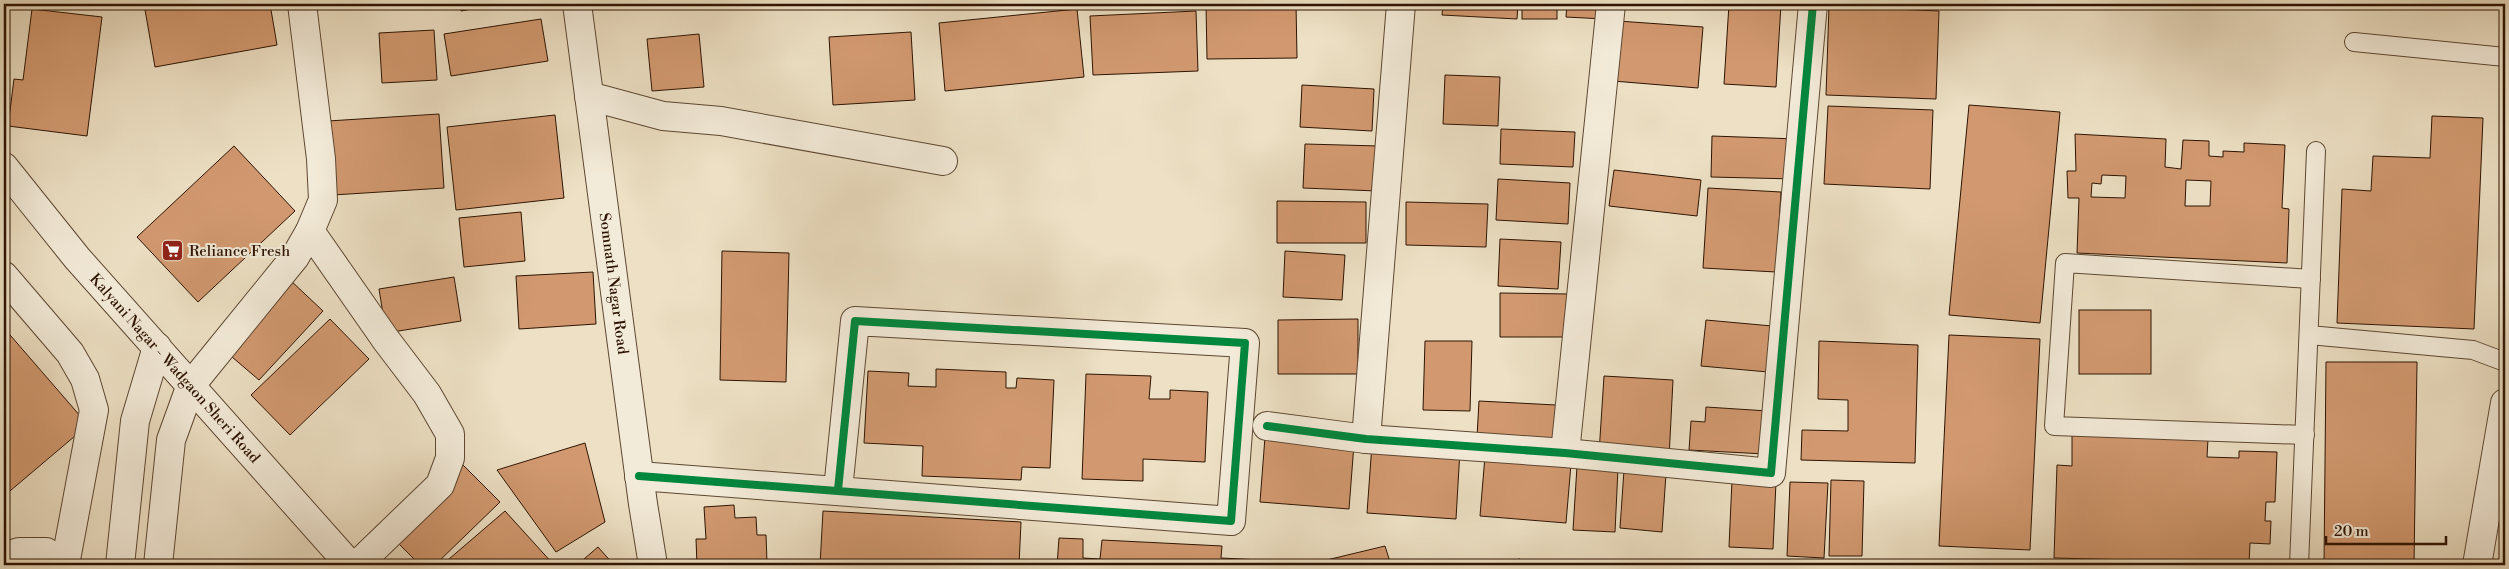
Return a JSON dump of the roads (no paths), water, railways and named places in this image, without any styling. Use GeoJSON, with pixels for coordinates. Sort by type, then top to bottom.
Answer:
{"type":"FeatureCollection","features":[{"type":"Feature","properties":{"kind":"street"},"geometry":{"type":"LineString","coordinates":[[158,565],[171,440],[191,385],[295,257],[310,231],[322,200],[321,159],[302,4]]}},
{"type":"Feature","properties":{"kind":"street","name":"Somnath Nagar Road"},"geometry":{"type":"LineString","coordinates":[[577,4],[639,476],[653,565]]}},
{"type":"Feature","properties":{"kind":"street"},"geometry":{"type":"LineString","coordinates":[[1366,438],[1401,4]]}},
{"type":"Feature","properties":{"kind":"street"},"geometry":{"type":"LineString","coordinates":[[1565,453],[1611,4]]}},
{"type":"Feature","properties":{"kind":"street"},"geometry":{"type":"LineString","coordinates":[[1267,426],[1366,438],[1565,453],[1771,473],[1813,4]]}},
{"type":"Feature","properties":{"kind":"street"},"geometry":{"type":"LineString","coordinates":[[589,96],[663,116],[721,121],[943,161]]}},
{"type":"Feature","properties":{"kind":"street","name":"Kalyani Nagar - Wadgaon Sheri Road"},"geometry":{"type":"LineString","coordinates":[[4,167],[76,258],[350,565]]}},
{"type":"Feature","properties":{"kind":"street"},"geometry":{"type":"LineString","coordinates":[[310,231],[386,340],[427,394],[450,434],[450,458],[440,485],[357,565]]}},
{"type":"Feature","properties":{"kind":"street"},"geometry":{"type":"LineString","coordinates":[[4,276],[70,353],[85,379],[94,410],[59,557],[19,552],[4,557]]}},
{"type":"Feature","properties":{"kind":"street"},"geometry":{"type":"LineString","coordinates":[[639,476],[1231,520],[1245,343],[855,321],[838,490]]}},
{"type":"Feature","properties":{"kind":"street"},"geometry":{"type":"LineString","coordinates":[[120,565],[135,421],[157,347]]}},
{"type":"Feature","properties":{"kind":"street"},"geometry":{"type":"LineString","coordinates":[[2477,565],[2505,403]]}},
{"type":"Feature","properties":{"kind":"lane"},"geometry":{"type":"LineString","coordinates":[[2354,42],[2505,57]]}},
{"type":"Feature","properties":{"kind":"lane"},"geometry":{"type":"LineString","coordinates":[[2300,565],[2316,151]]}},
{"type":"Feature","properties":{"kind":"lane"},"geometry":{"type":"LineString","coordinates":[[2305,435],[2054,426],[2065,263],[2311,279]]}},
{"type":"Feature","properties":{"kind":"lane"},"geometry":{"type":"LineString","coordinates":[[2309,335],[2473,350],[2505,362]]}},
{"type":"Feature","properties":{"kind":"place","name":"Reliance Fresh"},"geometry":{"type":"Point","coordinates":[173,251]}}]}
